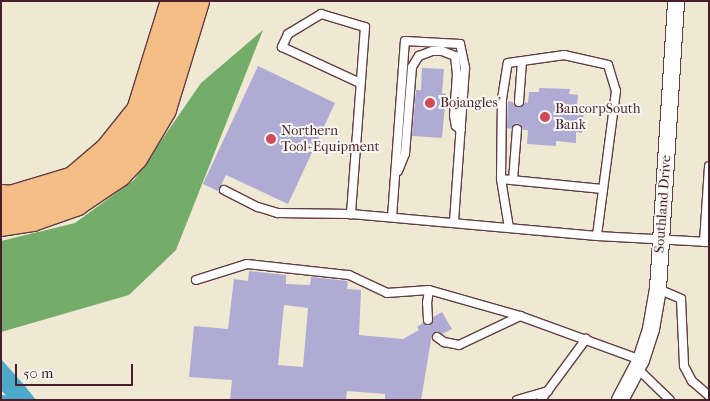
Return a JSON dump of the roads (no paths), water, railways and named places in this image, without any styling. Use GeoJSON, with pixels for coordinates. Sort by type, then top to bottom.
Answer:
{"type":"FeatureCollection","features":[{"type":"Feature","properties":{"kind":"highway"},"geometry":{"type":"LineString","coordinates":[[157,1],[173,38]]}},
{"type":"Feature","properties":{"kind":"highway"},"geometry":{"type":"LineString","coordinates":[[1,222],[32,217],[75,202],[118,173],[134,156],[162,110],[173,38],[175,1]]}},
{"type":"Feature","properties":{"kind":"highway"},"geometry":{"type":"LineString","coordinates":[[1,199],[11,200],[74,181],[109,150],[141,111],[173,38],[195,1]]}},
{"type":"Feature","properties":{"kind":"highway"},"geometry":{"type":"LineString","coordinates":[[173,38],[208,1]]}},
{"type":"Feature","properties":{"kind":"street","name":"Southland Drive"},"geometry":{"type":"LineString","coordinates":[[620,400],[639,364],[651,329],[658,289],[676,1]]}},
{"type":"Feature","properties":{"kind":"lane"},"geometry":{"type":"LineString","coordinates":[[351,214],[365,27],[322,14],[288,34],[282,46],[360,83]]}},
{"type":"Feature","properties":{"kind":"lane"},"geometry":{"type":"LineString","coordinates":[[392,217],[405,41],[460,44],[465,68],[454,223]]}},
{"type":"Feature","properties":{"kind":"lane"},"geometry":{"type":"LineString","coordinates":[[395,180],[405,154],[412,72],[418,56],[432,51],[442,51],[455,56],[457,74],[454,116],[456,126],[461,130]]}},
{"type":"Feature","properties":{"kind":"lane"},"geometry":{"type":"LineString","coordinates":[[509,228],[501,178],[502,99],[508,63],[564,55],[608,65],[616,92],[597,236]]}},
{"type":"Feature","properties":{"kind":"lane"},"geometry":{"type":"LineString","coordinates":[[519,102],[522,61]]}},
{"type":"Feature","properties":{"kind":"lane"},"geometry":{"type":"LineString","coordinates":[[513,180],[517,129]]}},
{"type":"Feature","properties":{"kind":"lane"},"geometry":{"type":"LineString","coordinates":[[224,190],[258,207],[278,213],[351,214],[597,236],[706,242],[709,166]]}},
{"type":"Feature","properties":{"kind":"lane"},"geometry":{"type":"LineString","coordinates":[[501,178],[603,189]]}},
{"type":"Feature","properties":{"kind":"lane"},"geometry":{"type":"LineString","coordinates":[[196,280],[247,264],[349,275],[387,293],[429,290],[520,316],[586,339],[639,364],[670,400]]}},
{"type":"Feature","properties":{"kind":"lane"},"geometry":{"type":"LineString","coordinates":[[658,289],[681,299],[684,366],[692,381],[709,396]]}},
{"type":"Feature","properties":{"kind":"lane"},"geometry":{"type":"LineString","coordinates":[[428,320],[427,303],[429,290]]}},
{"type":"Feature","properties":{"kind":"lane"},"geometry":{"type":"LineString","coordinates":[[438,337],[444,342],[459,345],[520,316]]}},
{"type":"Feature","properties":{"kind":"lane"},"geometry":{"type":"LineString","coordinates":[[541,400],[586,339]]}},
{"type":"Feature","properties":{"kind":"lane"},"geometry":{"type":"LineString","coordinates":[[517,400],[548,391]]}},
{"type":"Feature","properties":{"kind":"water"},"geometry":{"type":"Polygon","coordinates":[[[1,359],[36,400],[10,400],[1,390],[1,359]]]}},
{"type":"Feature","properties":{"kind":"waterway"},"geometry":{"type":"LineString","coordinates":[[1,397],[24,400]]}},
{"type":"Feature","properties":{"kind":"place","name":"Bojangles'"},"geometry":{"type":"Point","coordinates":[430,103]}},
{"type":"Feature","properties":{"kind":"place","name":"BancorpSouth Bank"},"geometry":{"type":"Point","coordinates":[545,117]}},
{"type":"Feature","properties":{"kind":"place","name":"Northern Tool+Equipment"},"geometry":{"type":"Point","coordinates":[271,139]}}]}
